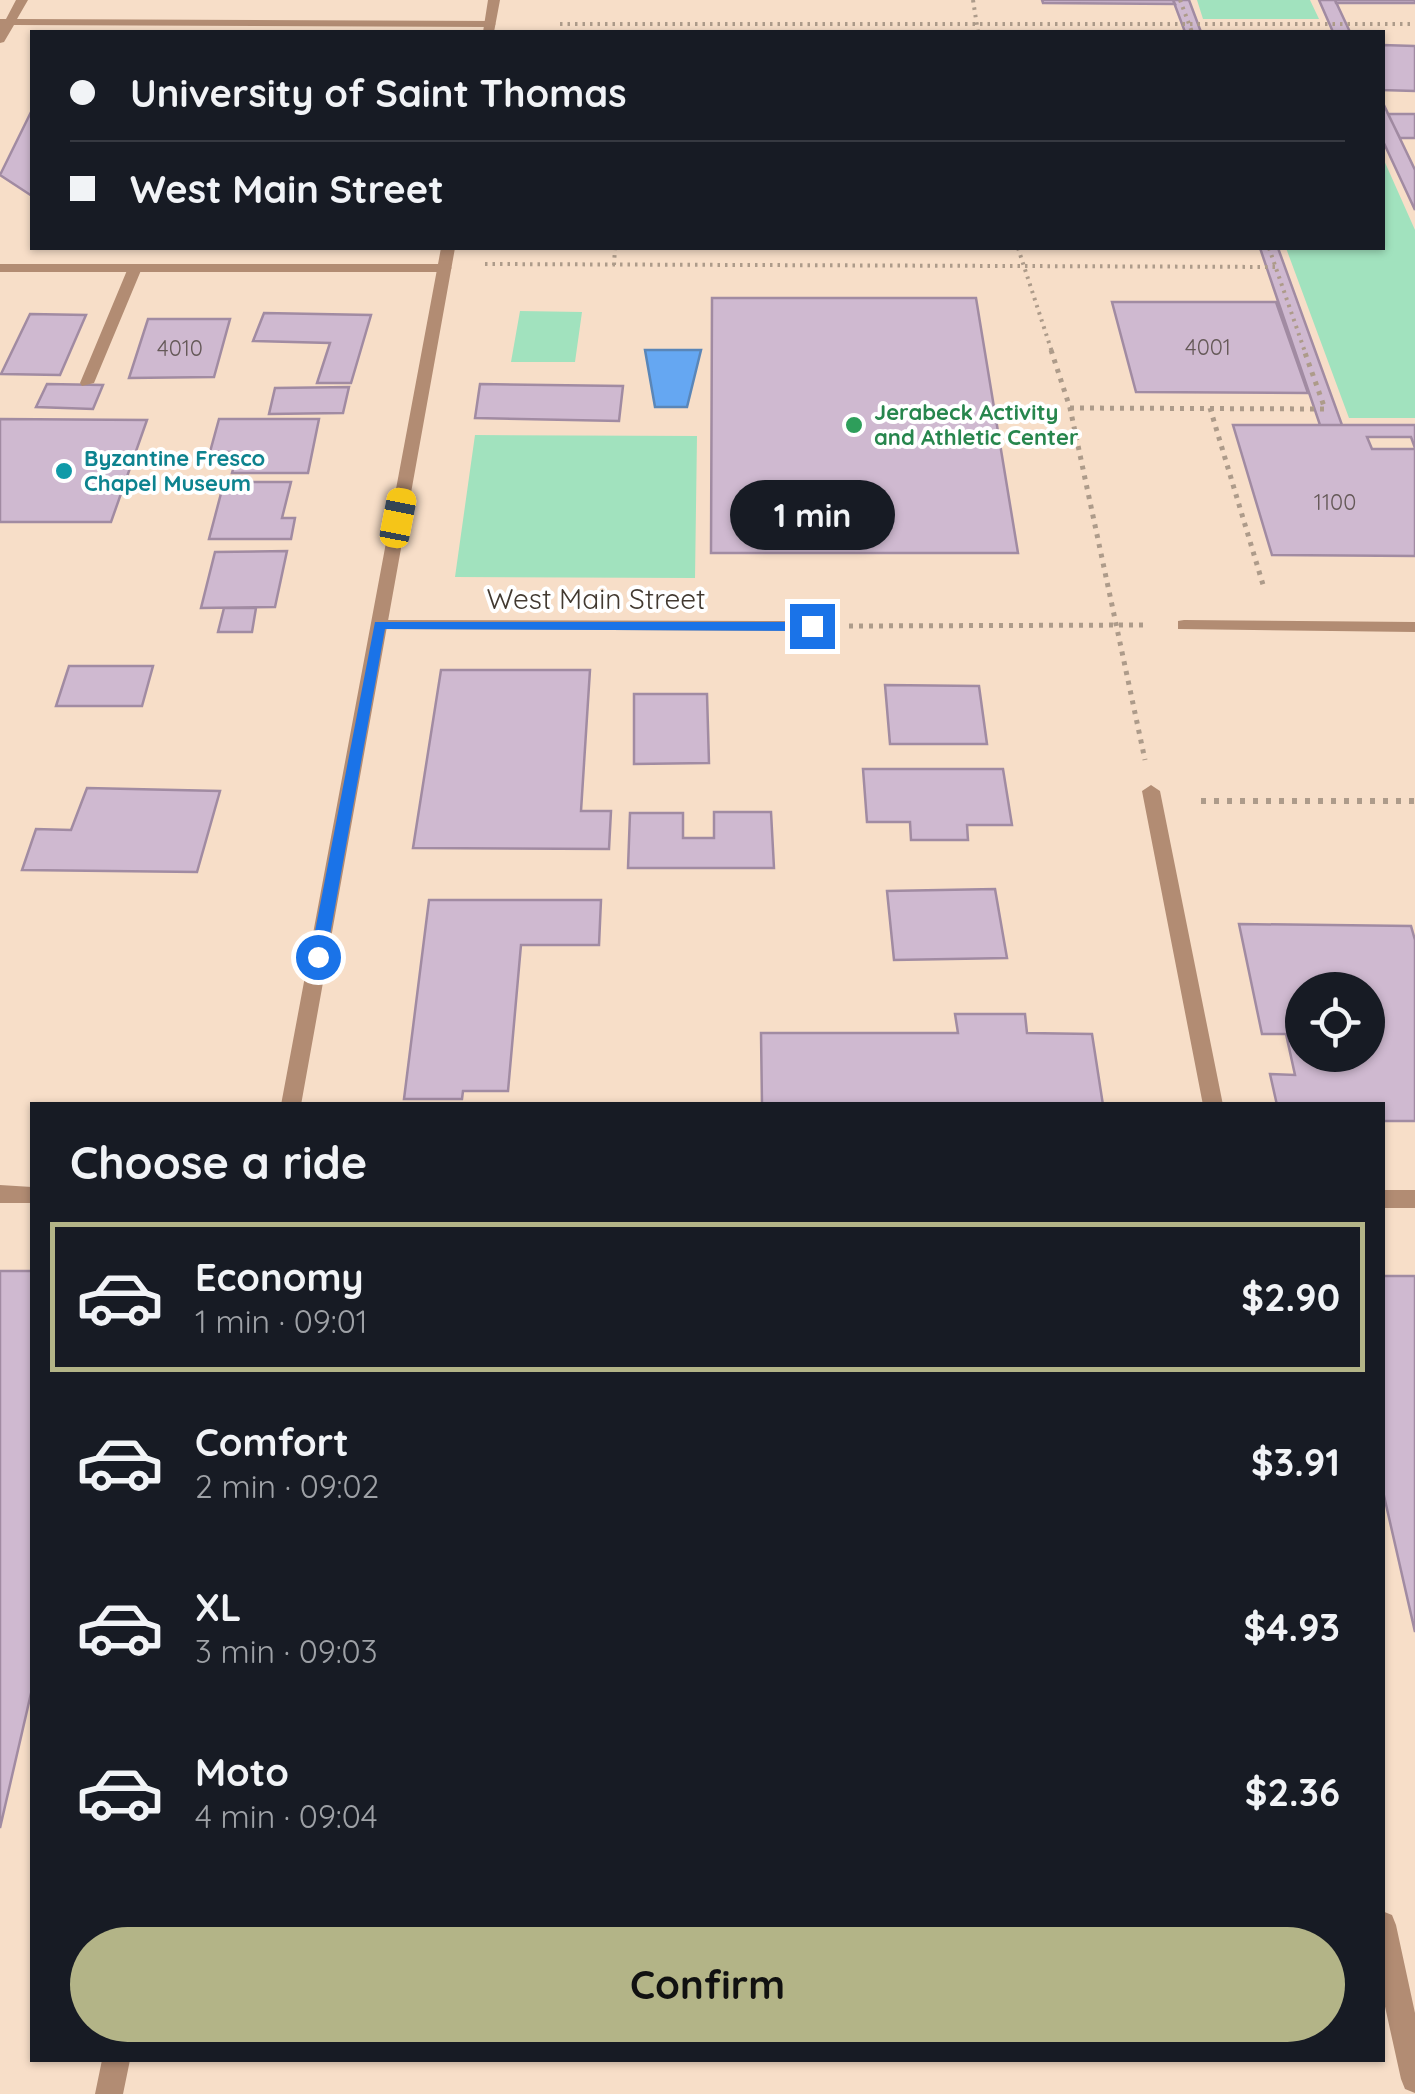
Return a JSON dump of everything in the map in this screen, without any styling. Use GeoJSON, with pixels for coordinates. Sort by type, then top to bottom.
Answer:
{"type":"FeatureCollection","features":[{"type":"Feature","properties":{"kind":"street"},"geometry":{"type":"LineString","coordinates":[[0,40],[5,22],[22,0]]}},
{"type":"Feature","properties":{"kind":"street"},"geometry":{"type":"LineString","coordinates":[[5,22],[489,28],[494,0]]}},
{"type":"Feature","properties":{"kind":"street"},"geometry":{"type":"LineString","coordinates":[[292,1102],[448,250]]}},
{"type":"Feature","properties":{"kind":"street"},"geometry":{"type":"LineString","coordinates":[[0,268],[445,268]]}},
{"type":"Feature","properties":{"kind":"street"},"geometry":{"type":"LineString","coordinates":[[88,382],[135,268]]}},
{"type":"Feature","properties":{"kind":"street","name":"West Main Street"},"geometry":{"type":"LineString","coordinates":[[379,625],[812,626]]}},
{"type":"Feature","properties":{"kind":"street"},"geometry":{"type":"LineString","coordinates":[[1184,625],[1415,627]]}},
{"type":"Feature","properties":{"kind":"street"},"geometry":{"type":"LineString","coordinates":[[1151,791],[1211,1102]]}},
{"type":"Feature","properties":{"kind":"street"},"geometry":{"type":"LineString","coordinates":[[0,1194],[30,1195]]}},
{"type":"Feature","properties":{"kind":"street"},"geometry":{"type":"LineString","coordinates":[[1385,1199],[1415,1199]]}},
{"type":"Feature","properties":{"kind":"street"},"geometry":{"type":"LineString","coordinates":[[1385,1940],[1415,2080]]}},
{"type":"Feature","properties":{"kind":"street"},"geometry":{"type":"LineString","coordinates":[[109,2094],[116,2062]]}},
{"type":"Feature","properties":{"kind":"path"},"geometry":{"type":"LineString","coordinates":[[973,0],[978,30]]}},
{"type":"Feature","properties":{"kind":"path"},"geometry":{"type":"LineString","coordinates":[[1180,0],[1191,30]]}},
{"type":"Feature","properties":{"kind":"path"},"geometry":{"type":"LineString","coordinates":[[560,24],[1415,24]]}},
{"type":"Feature","properties":{"kind":"path"},"geometry":{"type":"LineString","coordinates":[[614,265],[616,250]]}},
{"type":"Feature","properties":{"kind":"path"},"geometry":{"type":"LineString","coordinates":[[1018,250],[1070,408],[1120,625],[1151,791]]}},
{"type":"Feature","properties":{"kind":"path"},"geometry":{"type":"LineString","coordinates":[[1070,408],[1325,409],[1270,250]]}},
{"type":"Feature","properties":{"kind":"path"},"geometry":{"type":"LineString","coordinates":[[485,264],[1276,267]]}},
{"type":"Feature","properties":{"kind":"path"},"geometry":{"type":"LineString","coordinates":[[1210,408],[1265,591]]}},
{"type":"Feature","properties":{"kind":"path"},"geometry":{"type":"LineString","coordinates":[[812,626],[1184,625]]}},
{"type":"Feature","properties":{"kind":"path"},"geometry":{"type":"LineString","coordinates":[[1201,801],[1415,801]]}},
{"type":"Feature","properties":{"kind":"green space"},"geometry":{"type":"Polygon","coordinates":[[[1197,0],[1310,0],[1319,19],[1203,19],[1197,0]]]}},
{"type":"Feature","properties":{"kind":"green space"},"geometry":{"type":"Polygon","coordinates":[[[1385,162],[1415,230],[1415,418],[1349,418],[1287,250],[1385,250],[1385,162]]]}},
{"type":"Feature","properties":{"kind":"green space"},"geometry":{"type":"Polygon","coordinates":[[[520,311],[582,312],[575,362],[511,362],[520,311]]]}},
{"type":"Feature","properties":{"kind":"green space"},"geometry":{"type":"Polygon","coordinates":[[[475,435],[697,436],[695,578],[455,577],[475,435]]]}},
{"type":"Feature","properties":{"kind":"water"},"geometry":{"type":"Polygon","coordinates":[[[645,350],[701,350],[687,407],[655,407],[645,350]]]}},
{"type":"Feature","properties":{"kind":"building"},"geometry":{"type":"Polygon","coordinates":[[[1042,0],[1173,0],[1175,4],[1043,3],[1042,0]]]}},
{"type":"Feature","properties":{"kind":"building"},"geometry":{"type":"Polygon","coordinates":[[[1173,0],[1189,0],[1200,30],[1184,30],[1173,0]]]}},
{"type":"Feature","properties":{"kind":"building"},"geometry":{"type":"Polygon","coordinates":[[[1319,0],[1335,0],[1349,30],[1332,30],[1319,0]]]}},
{"type":"Feature","properties":{"kind":"building"},"geometry":{"type":"Polygon","coordinates":[[[1335,0],[1415,0],[1415,3],[1336,3],[1335,0]]]}},
{"type":"Feature","properties":{"kind":"building"},"geometry":{"type":"Polygon","coordinates":[[[1385,45],[1415,46],[1415,91],[1385,90],[1385,45]]]}},
{"type":"Feature","properties":{"kind":"building"},"geometry":{"type":"Polygon","coordinates":[[[1385,107],[1415,170],[1415,210],[1385,145],[1385,107]]]}},
{"type":"Feature","properties":{"kind":"building"},"geometry":{"type":"Polygon","coordinates":[[[30,114],[30,195],[0,175],[30,114]]]}},
{"type":"Feature","properties":{"kind":"building"},"geometry":{"type":"Polygon","coordinates":[[[1388,114],[1415,114],[1415,138],[1400,138],[1388,114]]]}},
{"type":"Feature","properties":{"kind":"building"},"geometry":{"type":"Polygon","coordinates":[[[1261,250],[1279,250],[1342,425],[1320,425],[1261,250]]]}},
{"type":"Feature","properties":{"kind":"building","name":"Jerabeck Activity and Athletic Center"},"geometry":{"type":"Polygon","coordinates":[[[712,298],[976,298],[1018,553],[711,553],[712,298]]]}},
{"type":"Feature","properties":{"kind":"building"},"geometry":{"type":"Polygon","coordinates":[[[1112,302],[1276,302],[1308,393],[1136,392],[1112,302]]]}},
{"type":"Feature","properties":{"kind":"building"},"geometry":{"type":"Polygon","coordinates":[[[264,313],[371,315],[351,383],[317,383],[330,343],[253,341],[264,313]]]}},
{"type":"Feature","properties":{"kind":"building"},"geometry":{"type":"Polygon","coordinates":[[[30,314],[86,315],[60,375],[1,374],[30,314]]]}},
{"type":"Feature","properties":{"kind":"building"},"geometry":{"type":"Polygon","coordinates":[[[148,319],[230,319],[214,377],[129,378],[148,319]]]}},
{"type":"Feature","properties":{"kind":"building"},"geometry":{"type":"Polygon","coordinates":[[[47,384],[103,385],[93,409],[36,407],[47,384]]]}},
{"type":"Feature","properties":{"kind":"building"},"geometry":{"type":"Polygon","coordinates":[[[480,384],[623,386],[619,421],[475,418],[480,384]]]}},
{"type":"Feature","properties":{"kind":"building"},"geometry":{"type":"Polygon","coordinates":[[[349,387],[343,413],[269,414],[275,388],[349,387]]]}},
{"type":"Feature","properties":{"kind":"building","name":"Byzantine Fresco Chapel Museum"},"geometry":{"type":"Polygon","coordinates":[[[0,419],[147,420],[111,522],[0,522],[0,419]]]}},
{"type":"Feature","properties":{"kind":"building"},"geometry":{"type":"Polygon","coordinates":[[[219,419],[319,419],[308,473],[232,473],[238,452],[210,452],[219,419]]]}},
{"type":"Feature","properties":{"kind":"building"},"geometry":{"type":"Polygon","coordinates":[[[1233,425],[1415,425],[1415,448],[1411,437],[1367,437],[1372,449],[1415,449],[1415,556],[1272,555],[1233,425]]]}},
{"type":"Feature","properties":{"kind":"building"},"geometry":{"type":"Polygon","coordinates":[[[224,482],[291,482],[282,518],[295,518],[291,539],[209,539],[224,482]]]}},
{"type":"Feature","properties":{"kind":"building"},"geometry":{"type":"Polygon","coordinates":[[[287,551],[275,607],[201,608],[215,552],[287,551]]]}},
{"type":"Feature","properties":{"kind":"building"},"geometry":{"type":"Polygon","coordinates":[[[224,608],[256,608],[252,632],[218,632],[224,608]]]}},
{"type":"Feature","properties":{"kind":"building"},"geometry":{"type":"Polygon","coordinates":[[[69,666],[153,666],[142,706],[56,706],[69,666]]]}},
{"type":"Feature","properties":{"kind":"building"},"geometry":{"type":"Polygon","coordinates":[[[441,670],[590,670],[581,811],[611,811],[609,849],[413,848],[441,670]]]}},
{"type":"Feature","properties":{"kind":"building"},"geometry":{"type":"Polygon","coordinates":[[[885,685],[979,686],[987,744],[890,744],[885,685]]]}},
{"type":"Feature","properties":{"kind":"building"},"geometry":{"type":"Polygon","coordinates":[[[634,694],[707,694],[709,763],[634,764],[634,694]]]}},
{"type":"Feature","properties":{"kind":"building"},"geometry":{"type":"Polygon","coordinates":[[[863,769],[1003,769],[1012,825],[967,825],[968,840],[911,840],[910,822],[867,822],[863,769]]]}},
{"type":"Feature","properties":{"kind":"building"},"geometry":{"type":"Polygon","coordinates":[[[87,788],[220,791],[197,872],[22,870],[36,829],[71,830],[87,788]]]}},
{"type":"Feature","properties":{"kind":"building"},"geometry":{"type":"Polygon","coordinates":[[[714,812],[771,812],[774,868],[628,868],[630,813],[683,813],[683,838],[714,838],[714,812]]]}},
{"type":"Feature","properties":{"kind":"building"},"geometry":{"type":"Polygon","coordinates":[[[995,889],[1007,958],[894,960],[887,891],[995,889]]]}},
{"type":"Feature","properties":{"kind":"building"},"geometry":{"type":"Polygon","coordinates":[[[429,900],[601,900],[599,945],[521,945],[508,1091],[463,1091],[462,1099],[404,1099],[429,900]]]}},
{"type":"Feature","properties":{"kind":"building"},"geometry":{"type":"Polygon","coordinates":[[[1239,924],[1411,926],[1415,940],[1415,1121],[1385,1121],[1385,1102],[1276,1102],[1270,1074],[1295,1075],[1294,1072],[1385,1072],[1385,972],[1285,972],[1285,1034],[1262,1034],[1239,924]]]}},
{"type":"Feature","properties":{"kind":"building"},"geometry":{"type":"Polygon","coordinates":[[[955,1014],[1025,1014],[1027,1033],[1092,1034],[1103,1102],[762,1102],[761,1033],[958,1033],[955,1014]]]}},
{"type":"Feature","properties":{"kind":"building"},"geometry":{"type":"Polygon","coordinates":[[[0,1271],[30,1271],[30,1698],[0,1828],[0,1271]]]}},
{"type":"Feature","properties":{"kind":"building"},"geometry":{"type":"Polygon","coordinates":[[[1385,1276],[1415,1276],[1415,1632],[1385,1500],[1385,1276]]]}},
{"type":"Feature","properties":{"kind":"place","name":"Jerabeck Activity and Athletic Center"},"geometry":{"type":"Point","coordinates":[854,425]}},
{"type":"Feature","properties":{"kind":"place","name":"Byzantine Fresco Chapel Museum"},"geometry":{"type":"Point","coordinates":[64,471]}},
{"type":"Feature","properties":{"kind":"route"},"geometry":{"type":"LineString","coordinates":[[318,957],[379,625],[812,626]]}}]}
